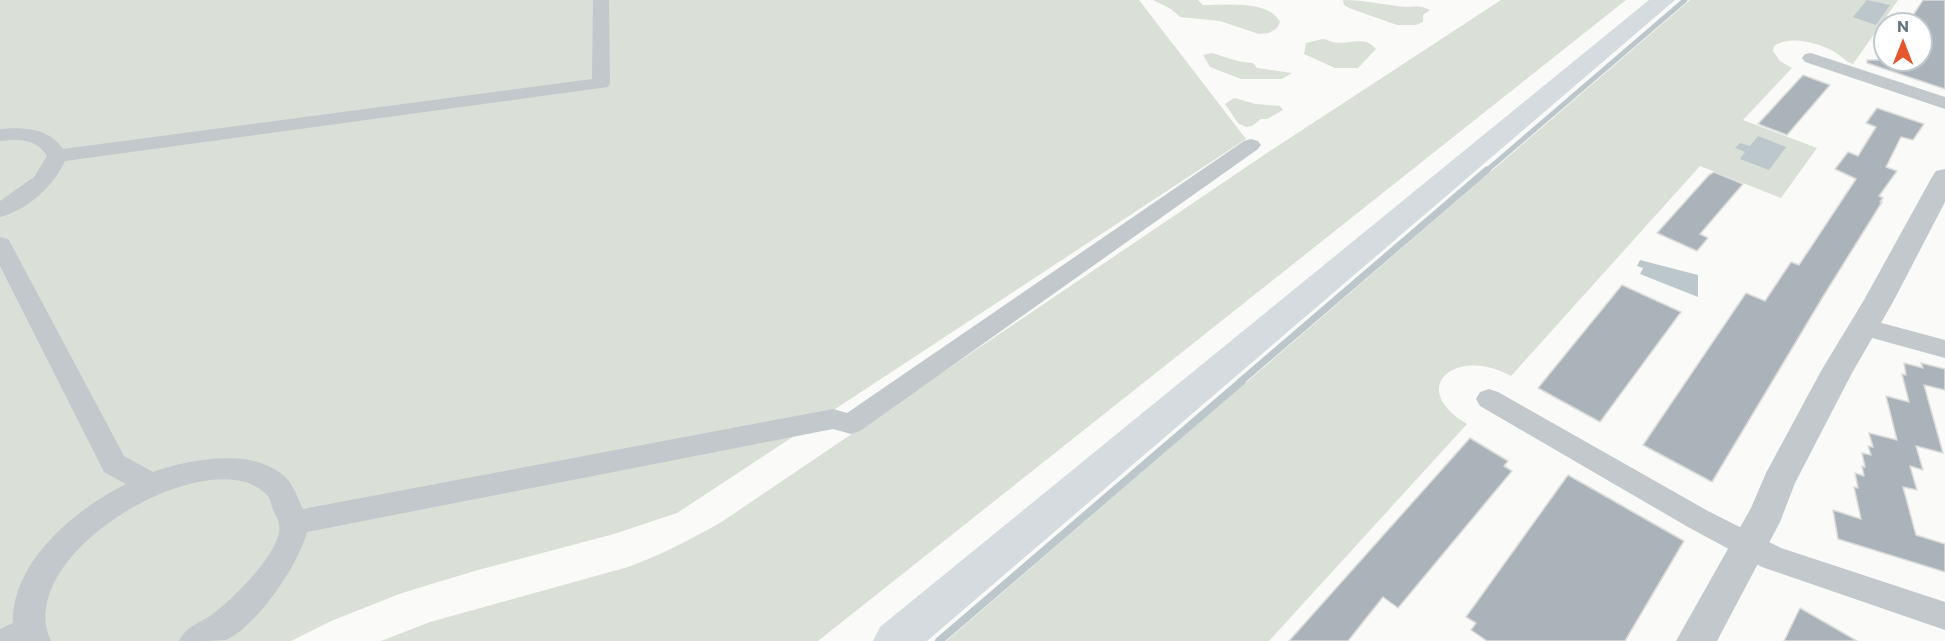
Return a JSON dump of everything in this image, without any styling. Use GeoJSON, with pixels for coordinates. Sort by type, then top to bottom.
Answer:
{"type":"FeatureCollection","features":[{"type":"Feature","properties":{"kind":"highway"},"geometry":{"type":"LineString","coordinates":[[895,641],[1663,0]]}},
{"type":"Feature","properties":{"kind":"street"},"geometry":{"type":"LineString","coordinates":[[57,156],[601,83],[601,0]]}},
{"type":"Feature","properties":{"kind":"street"},"geometry":{"type":"LineString","coordinates":[[1810,58],[1945,103]]}},
{"type":"Feature","properties":{"kind":"street"},"geometry":{"type":"LineString","coordinates":[[0,135],[34,136],[51,143],[57,156],[50,173],[31,192],[0,210]]}},
{"type":"Feature","properties":{"kind":"street"},"geometry":{"type":"LineString","coordinates":[[294,523],[832,419],[851,424],[1251,145]]}},
{"type":"Feature","properties":{"kind":"street"},"geometry":{"type":"LineString","coordinates":[[1696,641],[1748,546],[1837,370],[1945,177]]}},
{"type":"Feature","properties":{"kind":"street"},"geometry":{"type":"LineString","coordinates":[[0,244],[114,464],[152,485]]}},
{"type":"Feature","properties":{"kind":"street"},"geometry":{"type":"LineString","coordinates":[[1863,327],[1945,350]]}},
{"type":"Feature","properties":{"kind":"street"},"geometry":{"type":"LineString","coordinates":[[1489,399],[1748,546],[1799,568],[1945,616]]}},
{"type":"Feature","properties":{"kind":"street"},"geometry":{"type":"LineString","coordinates":[[104,510],[114,464]]}},
{"type":"Feature","properties":{"kind":"street"},"geometry":{"type":"LineString","coordinates":[[24,638],[30,596],[50,559],[84,524],[126,495],[172,477],[215,469],[253,473],[279,488],[294,523],[288,546],[266,584],[229,630],[195,641]]}},
{"type":"Feature","properties":{"kind":"shaded area"},"geometry":{"type":"Polygon","coordinates":[[[0,0],[1139,0],[1246,139],[677,513],[614,534],[402,593],[331,621],[291,641],[0,641],[0,0]]]}},
{"type":"Feature","properties":{"kind":"shaded area"},"geometry":{"type":"Polygon","coordinates":[[[1153,0],[1198,0],[1203,5],[1246,5],[1266,10],[1280,22],[1277,28],[1269,33],[1259,34],[1220,21],[1180,17],[1171,9],[1153,0]]]}},
{"type":"Feature","properties":{"kind":"shaded area"},"geometry":{"type":"Polygon","coordinates":[[[1343,0],[1421,7],[1430,10],[1423,15],[1423,22],[1416,25],[1397,25],[1349,8],[1344,5],[1343,0]]]}},
{"type":"Feature","properties":{"kind":"shaded area"},"geometry":{"type":"Polygon","coordinates":[[[1501,0],[1626,0],[818,641],[381,641],[430,622],[628,567],[676,546],[723,521],[1264,155],[1501,0]]]}},
{"type":"Feature","properties":{"kind":"shaded area"},"geometry":{"type":"Polygon","coordinates":[[[1690,0],[1898,0],[1890,12],[1873,12],[1873,36],[1853,64],[1833,51],[1812,43],[1788,41],[1774,46],[1773,51],[1780,61],[1792,68],[1743,120],[1817,148],[1781,198],[1700,166],[1511,376],[1491,368],[1473,366],[1457,368],[1446,374],[1440,384],[1440,396],[1449,410],[1467,424],[1269,641],[946,641],[1690,0]]]}},
{"type":"Feature","properties":{"kind":"shaded area"},"geometry":{"type":"Polygon","coordinates":[[[1867,0],[1890,5],[1885,12],[1873,12],[1873,24],[1853,17],[1867,0]]]}},
{"type":"Feature","properties":{"kind":"shaded area"},"geometry":{"type":"Polygon","coordinates":[[[1323,39],[1338,43],[1361,41],[1376,49],[1358,68],[1335,68],[1304,54],[1306,43],[1323,39]]]}},
{"type":"Feature","properties":{"kind":"shaded area"},"geometry":{"type":"Polygon","coordinates":[[[1212,53],[1253,63],[1257,68],[1292,73],[1282,79],[1241,79],[1210,67],[1203,55],[1212,53]]]}},
{"type":"Feature","properties":{"kind":"shaded area"},"geometry":{"type":"Polygon","coordinates":[[[1234,98],[1256,104],[1280,106],[1283,110],[1246,127],[1238,123],[1225,104],[1234,98]]]}},
{"type":"Feature","properties":{"kind":"shaded area"},"geometry":{"type":"Polygon","coordinates":[[[1758,136],[1786,147],[1769,170],[1740,159],[1745,152],[1735,148],[1740,143],[1750,146],[1758,136]]]}},
{"type":"Feature","properties":{"kind":"shaded area"},"geometry":{"type":"Polygon","coordinates":[[[1640,260],[1698,275],[1698,297],[1640,274],[1643,268],[1637,266],[1640,260]]]}},
{"type":"Feature","properties":{"kind":"building"},"geometry":{"type":"Polygon","coordinates":[[[1923,0],[1945,0],[1945,89],[1894,72],[1933,72],[1933,12],[1915,12],[1923,0]]]}},
{"type":"Feature","properties":{"kind":"building"},"geometry":{"type":"Polygon","coordinates":[[[1867,60],[1873,60],[1873,65],[1867,63],[1867,60]]]}},
{"type":"Feature","properties":{"kind":"building"},"geometry":{"type":"Polygon","coordinates":[[[1803,75],[1830,85],[1787,135],[1758,124],[1803,75]]]}},
{"type":"Feature","properties":{"kind":"building"},"geometry":{"type":"Polygon","coordinates":[[[1877,108],[1924,124],[1913,140],[1901,137],[1886,167],[1897,171],[1879,196],[1883,198],[1880,202],[1882,202],[1712,482],[1643,445],[1746,293],[1765,301],[1791,262],[1799,265],[1856,179],[1835,169],[1848,152],[1858,156],[1876,127],[1866,123],[1877,108]]]}},
{"type":"Feature","properties":{"kind":"building"},"geometry":{"type":"Polygon","coordinates":[[[1714,172],[1743,184],[1700,234],[1708,238],[1697,251],[1657,233],[1709,175],[1714,172]]]}},
{"type":"Feature","properties":{"kind":"building"},"geometry":{"type":"Polygon","coordinates":[[[1622,285],[1681,312],[1600,422],[1538,388],[1622,285]]]}},
{"type":"Feature","properties":{"kind":"building"},"geometry":{"type":"Polygon","coordinates":[[[1904,363],[1923,368],[1921,363],[1945,369],[1945,390],[1924,385],[1943,453],[1916,446],[1923,470],[1910,466],[1917,490],[1903,487],[1916,535],[1945,544],[1945,572],[1838,539],[1833,510],[1861,519],[1854,487],[1858,488],[1855,473],[1864,476],[1862,453],[1871,455],[1868,446],[1873,447],[1869,433],[1897,440],[1886,396],[1909,402],[1902,374],[1906,375],[1904,363]]]}},
{"type":"Feature","properties":{"kind":"building"},"geometry":{"type":"Polygon","coordinates":[[[1470,438],[1508,461],[1504,466],[1512,471],[1398,608],[1383,597],[1348,641],[1289,641],[1470,438]]]}},
{"type":"Feature","properties":{"kind":"building"},"geometry":{"type":"Polygon","coordinates":[[[1568,475],[1684,541],[1625,641],[1487,641],[1471,630],[1476,623],[1466,617],[1568,475]]]}},
{"type":"Feature","properties":{"kind":"building"},"geometry":{"type":"Polygon","coordinates":[[[1800,608],[1857,641],[1784,641],[1800,608]]]}},
{"type":"Feature","properties":{"kind":"waterway"},"geometry":{"type":"LineString","coordinates":[[1485,172],[1685,0]]}},
{"type":"Feature","properties":{"kind":"waterway"},"geometry":{"type":"LineString","coordinates":[[1240,382],[1487,170]]}},
{"type":"Feature","properties":{"kind":"waterway"},"geometry":{"type":"LineString","coordinates":[[939,641],[1242,381]]}}]}
